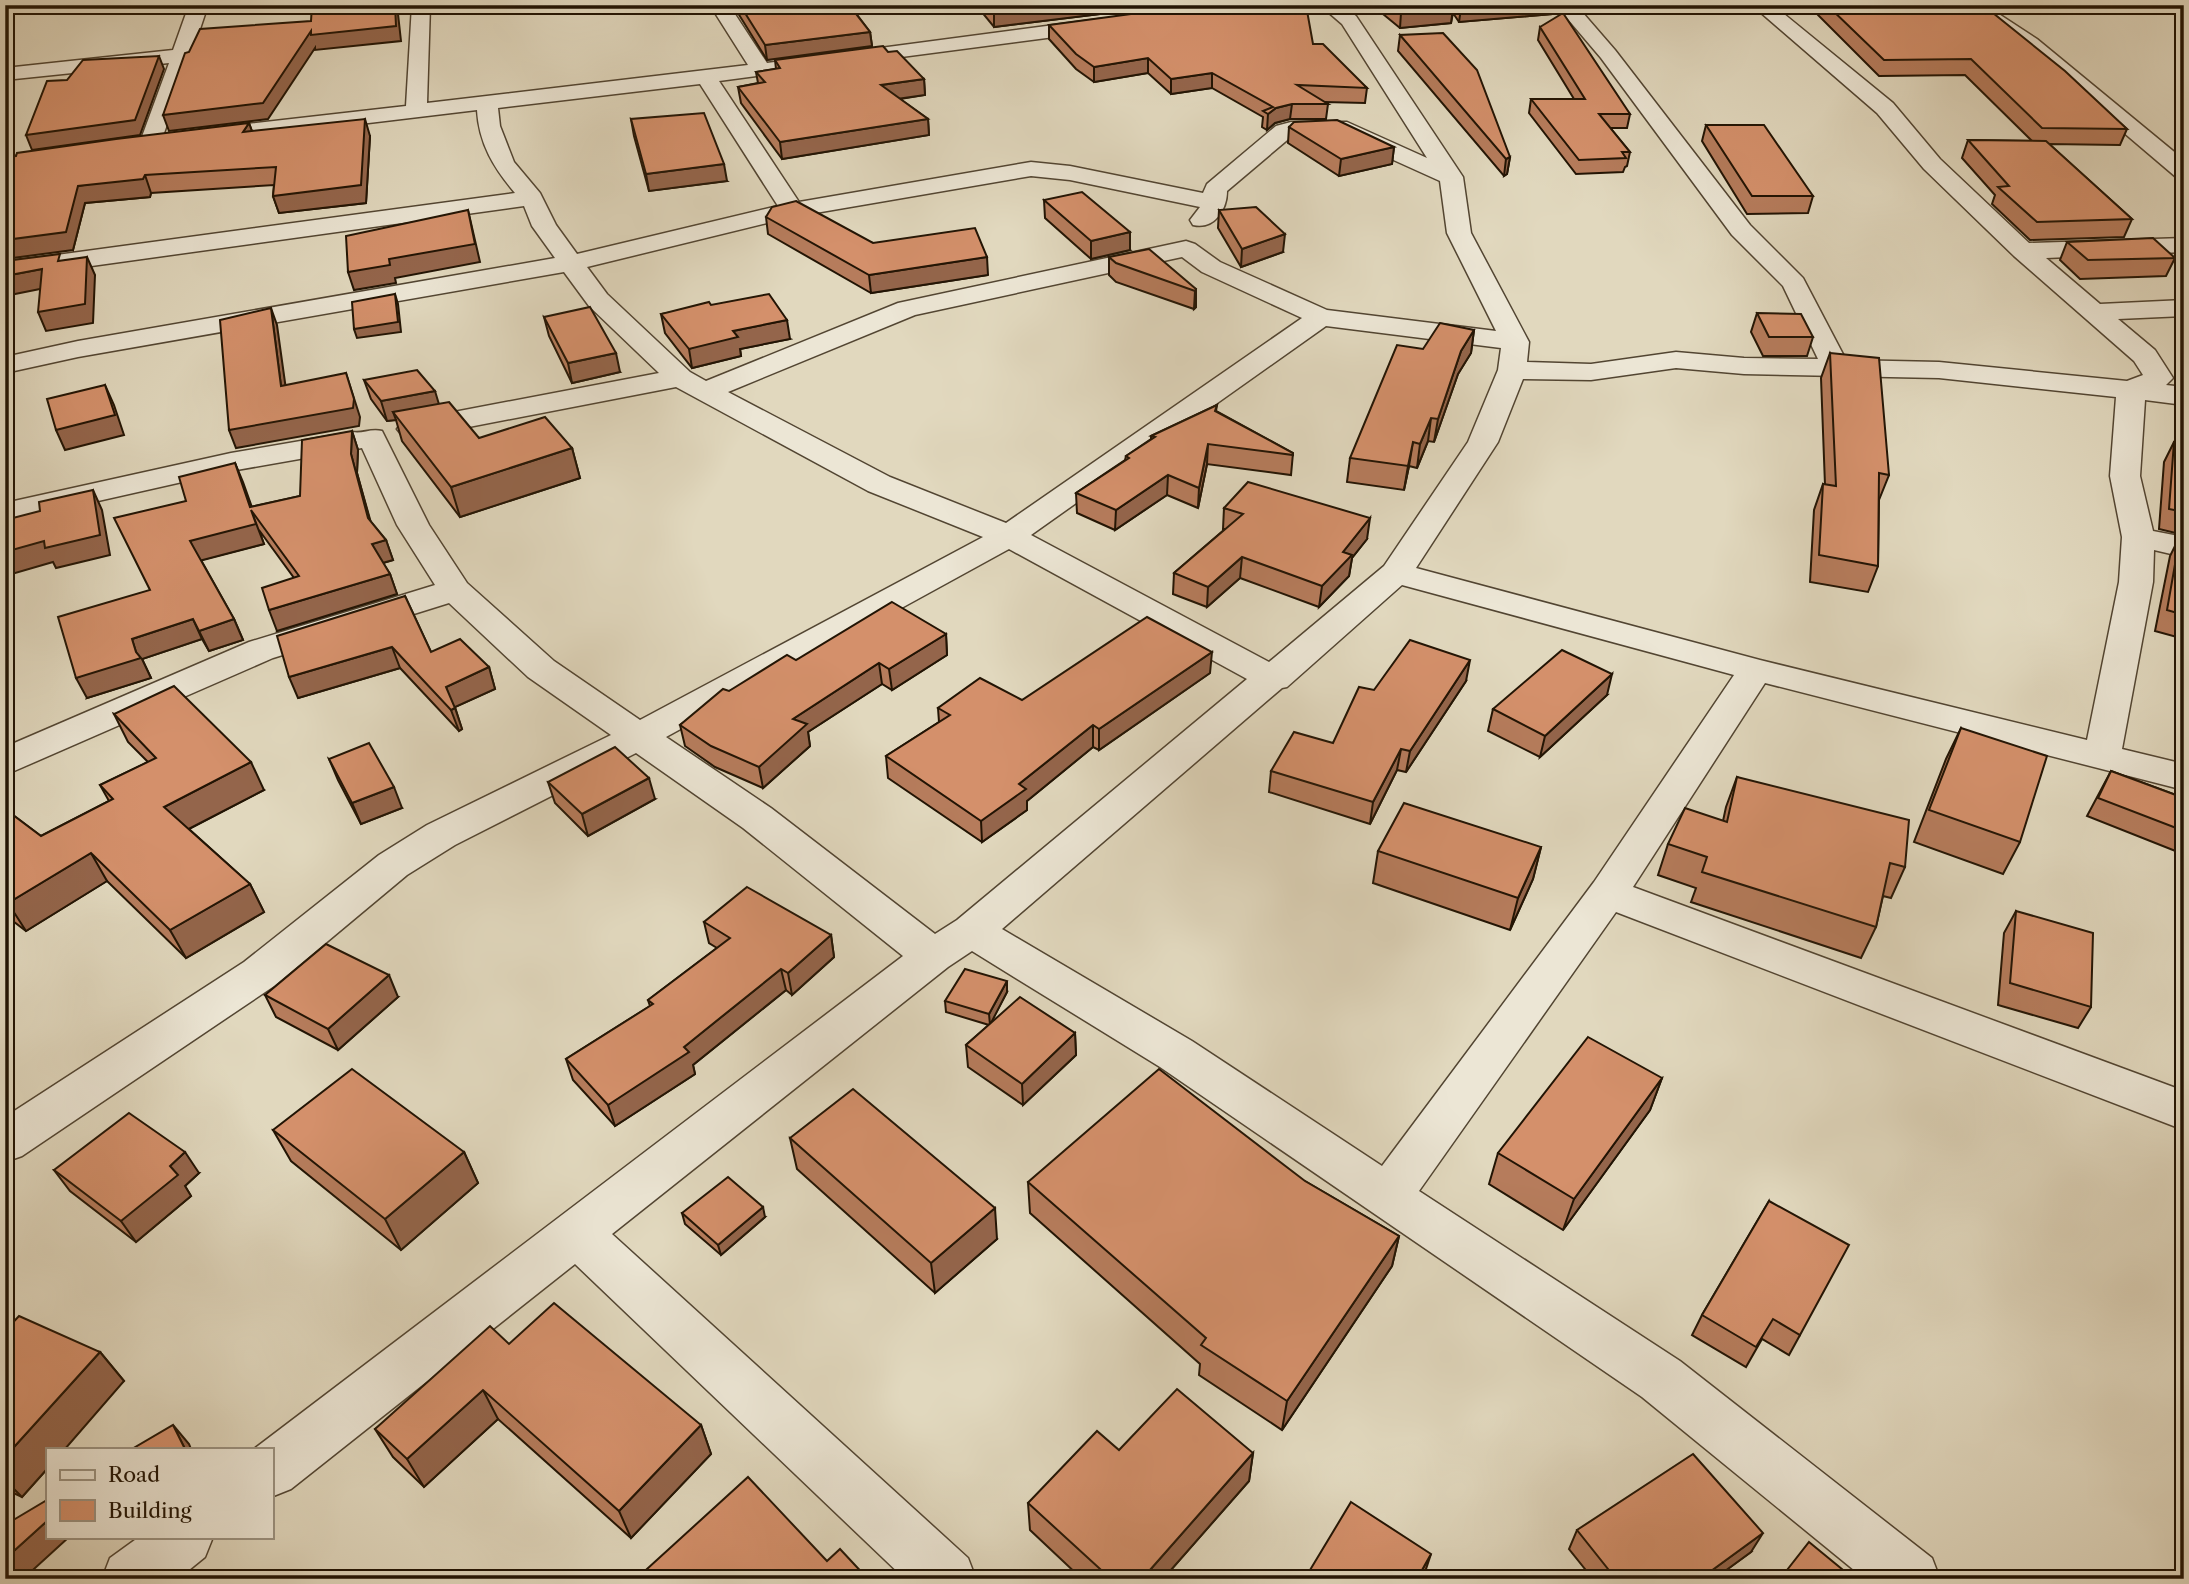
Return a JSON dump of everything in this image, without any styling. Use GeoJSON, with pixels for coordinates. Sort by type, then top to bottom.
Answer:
{"type":"FeatureCollection","features":[{"type":"Feature","properties":{"kind":"street"},"geometry":{"type":"LineString","coordinates":[[199,5],[184,55],[141,143],[706,77],[1120,22],[1092,5]]}},
{"type":"Feature","properties":{"kind":"street"},"geometry":{"type":"LineString","coordinates":[[416,111],[421,5]]}},
{"type":"Feature","properties":{"kind":"street"},"geometry":{"type":"LineString","coordinates":[[719,5],[761,70]]}},
{"type":"Feature","properties":{"kind":"street"},"geometry":{"type":"LineString","coordinates":[[273,1468],[953,943],[1274,679],[1396,573],[1483,442],[1513,356],[1459,233],[1451,177],[1349,20],[1329,5]]}},
{"type":"Feature","properties":{"kind":"street"},"geometry":{"type":"LineString","coordinates":[[1564,5],[1608,54],[1654,112],[1741,230],[1794,283],[1835,366]]}},
{"type":"Feature","properties":{"kind":"street"},"geometry":{"type":"LineString","coordinates":[[1761,5],[1885,107],[1932,164],[2023,251],[2145,356],[2158,379],[2131,390]]}},
{"type":"Feature","properties":{"kind":"street"},"geometry":{"type":"LineString","coordinates":[[1972,5],[2030,43],[2184,172]]}},
{"type":"Feature","properties":{"kind":"street"},"geometry":{"type":"LineString","coordinates":[[5,74],[184,55]]}},
{"type":"Feature","properties":{"kind":"street"},"geometry":{"type":"LineString","coordinates":[[706,77],[792,210]]}},
{"type":"Feature","properties":{"kind":"street"},"geometry":{"type":"LineString","coordinates":[[487,104],[489,126],[503,164],[532,198],[544,226],[570,262],[598,300],[693,385],[879,484],[1009,536],[1274,679]]}},
{"type":"Feature","properties":{"kind":"street"},"geometry":{"type":"LineString","coordinates":[[1186,249],[1196,228],[1215,203],[1215,189],[1284,131],[1291,129],[1339,127],[1451,177]]}},
{"type":"Feature","properties":{"kind":"street"},"geometry":{"type":"LineString","coordinates":[[2137,132],[2172,133]]}},
{"type":"Feature","properties":{"kind":"street"},"geometry":{"type":"LineString","coordinates":[[5,365],[78,349],[570,262],[792,210],[1031,169],[1070,173],[1215,203]]}},
{"type":"Feature","properties":{"kind":"street"},"geometry":{"type":"LineString","coordinates":[[5,270],[532,198]]}},
{"type":"Feature","properties":{"kind":"street"},"geometry":{"type":"LineString","coordinates":[[2023,251],[2184,245]]}},
{"type":"Feature","properties":{"kind":"street"},"geometry":{"type":"LineString","coordinates":[[5,513],[231,462],[693,385],[906,309],[1186,249],[1211,267],[1321,317],[1591,372],[1676,360],[1744,366],[1939,370],[2184,396]]}},
{"type":"Feature","properties":{"kind":"street"},"geometry":{"type":"LineString","coordinates":[[2095,312],[2184,308]]}},
{"type":"Feature","properties":{"kind":"street"},"geometry":{"type":"LineString","coordinates":[[5,1142],[260,974],[393,865],[442,835],[637,737],[1009,536],[1321,317]]}},
{"type":"Feature","properties":{"kind":"street"},"geometry":{"type":"LineString","coordinates":[[2102,758],[2136,582],[2138,537],[2125,476],[2131,390]]}},
{"type":"Feature","properties":{"kind":"street"},"geometry":{"type":"LineString","coordinates":[[372,438],[414,525],[455,590],[541,669],[757,818],[953,943],[1176,1054],[1661,1379],[1911,1579]]}},
{"type":"Feature","properties":{"kind":"street"},"geometry":{"type":"LineString","coordinates":[[2138,537],[2184,547]]}},
{"type":"Feature","properties":{"kind":"street"},"geometry":{"type":"LineString","coordinates":[[1396,573],[1756,670],[2184,777]]}},
{"type":"Feature","properties":{"kind":"street"},"geometry":{"type":"LineString","coordinates":[[5,762],[261,650],[455,590]]}},
{"type":"Feature","properties":{"kind":"street"},"geometry":{"type":"LineString","coordinates":[[1388,1196],[1608,893],[1756,670]]}},
{"type":"Feature","properties":{"kind":"street"},"geometry":{"type":"LineString","coordinates":[[1608,893],[2184,1111]]}},
{"type":"Feature","properties":{"kind":"street"},"geometry":{"type":"LineString","coordinates":[[578,1234],[947,1579]]}},
{"type":"Feature","properties":{"kind":"street"},"geometry":{"type":"LineString","coordinates":[[131,1579],[184,1538]]}},
{"type":"Feature","properties":{"kind":"building"},"geometry":{"type":"Polygon","coordinates":[[[312,5],[395,5],[396,26],[311,35],[311,31],[263,103],[163,115],[185,53],[189,52],[200,29],[311,21],[312,5]]]}},
{"type":"Feature","properties":{"kind":"building"},"geometry":{"type":"Polygon","coordinates":[[[740,5],[849,5],[870,32],[765,45],[740,5]]]}},
{"type":"Feature","properties":{"kind":"building"},"geometry":{"type":"Polygon","coordinates":[[[988,5],[1058,5],[994,13],[988,5]]]}},
{"type":"Feature","properties":{"kind":"building"},"geometry":{"type":"Polygon","coordinates":[[[1198,5],[1306,5],[1313,44],[1323,44],[1367,88],[1297,85],[1328,104],[1292,104],[1276,108],[1268,114],[1263,111],[1273,107],[1212,73],[1171,79],[1148,58],[1094,67],[1076,54],[1049,25],[1198,5]]]}},
{"type":"Feature","properties":{"kind":"building"},"geometry":{"type":"Polygon","coordinates":[[[1391,5],[1452,5],[1453,9],[1401,13],[1391,5]]]}},
{"type":"Feature","properties":{"kind":"building"},"geometry":{"type":"Polygon","coordinates":[[[1459,5],[1494,5],[1461,8],[1459,5]]]}},
{"type":"Feature","properties":{"kind":"building"},"geometry":{"type":"Polygon","coordinates":[[[1827,5],[1983,5],[2065,71],[2127,129],[2042,128],[1971,59],[1884,60],[1827,5]]]}},
{"type":"Feature","properties":{"kind":"building"},"geometry":{"type":"Polygon","coordinates":[[[1563,13],[1630,114],[1599,114],[1630,152],[1622,152],[1626,158],[1579,160],[1531,99],[1585,99],[1540,27],[1563,13]]]}},
{"type":"Feature","properties":{"kind":"building"},"geometry":{"type":"Polygon","coordinates":[[[1443,33],[1477,70],[1510,157],[1506,159],[1400,35],[1443,33]]]}},
{"type":"Feature","properties":{"kind":"building"},"geometry":{"type":"Polygon","coordinates":[[[883,46],[888,52],[897,51],[924,79],[881,85],[928,119],[780,142],[738,87],[765,82],[756,72],[780,68],[775,60],[883,46]]]}},
{"type":"Feature","properties":{"kind":"building"},"geometry":{"type":"Polygon","coordinates":[[[159,56],[135,120],[26,135],[47,81],[67,80],[83,60],[159,56]]]}},
{"type":"Feature","properties":{"kind":"building"},"geometry":{"type":"Polygon","coordinates":[[[704,113],[724,164],[646,174],[631,119],[704,113]]]}},
{"type":"Feature","properties":{"kind":"building"},"geometry":{"type":"Polygon","coordinates":[[[365,119],[361,185],[273,196],[276,167],[145,175],[143,179],[78,186],[66,232],[5,240],[5,157],[116,139],[249,123],[243,132],[365,119]]]}},
{"type":"Feature","properties":{"kind":"building"},"geometry":{"type":"Polygon","coordinates":[[[1337,120],[1394,147],[1341,159],[1289,127],[1294,122],[1337,120]]]}},
{"type":"Feature","properties":{"kind":"building"},"geometry":{"type":"Polygon","coordinates":[[[1706,125],[1764,125],[1813,196],[1752,196],[1706,125]]]}},
{"type":"Feature","properties":{"kind":"building"},"geometry":{"type":"Polygon","coordinates":[[[1968,140],[2046,141],[2132,219],[2037,222],[1998,187],[2009,186],[1968,140]]]}},
{"type":"Feature","properties":{"kind":"building"},"geometry":{"type":"Polygon","coordinates":[[[1082,192],[1130,232],[1091,241],[1044,200],[1082,192]]]}},
{"type":"Feature","properties":{"kind":"building"},"geometry":{"type":"Polygon","coordinates":[[[796,201],[873,243],[975,228],[987,257],[869,275],[766,217],[772,207],[796,201]]]}},
{"type":"Feature","properties":{"kind":"building"},"geometry":{"type":"Polygon","coordinates":[[[1256,207],[1285,234],[1242,249],[1219,210],[1256,207]]]}},
{"type":"Feature","properties":{"kind":"building"},"geometry":{"type":"Polygon","coordinates":[[[468,210],[475,244],[389,259],[390,265],[348,272],[346,236],[468,210]]]}},
{"type":"Feature","properties":{"kind":"building"},"geometry":{"type":"Polygon","coordinates":[[[2153,238],[2175,258],[2088,260],[2067,242],[2153,238]]]}},
{"type":"Feature","properties":{"kind":"building"},"geometry":{"type":"Polygon","coordinates":[[[1149,249],[1196,289],[1195,291],[1116,263],[1109,257],[1149,249]]]}},
{"type":"Feature","properties":{"kind":"building"},"geometry":{"type":"Polygon","coordinates":[[[60,254],[58,261],[87,257],[85,304],[38,312],[42,269],[5,276],[5,261],[60,254]]]}},
{"type":"Feature","properties":{"kind":"building"},"geometry":{"type":"Polygon","coordinates":[[[395,294],[398,322],[354,329],[352,302],[395,294]]]}},
{"type":"Feature","properties":{"kind":"building"},"geometry":{"type":"Polygon","coordinates":[[[769,294],[787,320],[733,331],[738,337],[689,349],[661,314],[709,302],[711,305],[769,294]]]}},
{"type":"Feature","properties":{"kind":"building"},"geometry":{"type":"Polygon","coordinates":[[[590,307],[616,353],[568,363],[544,317],[590,307]]]}},
{"type":"Feature","properties":{"kind":"building"},"geometry":{"type":"Polygon","coordinates":[[[271,308],[281,386],[346,373],[354,399],[353,408],[229,430],[220,320],[271,308]]]}},
{"type":"Feature","properties":{"kind":"building"},"geometry":{"type":"Polygon","coordinates":[[[1757,313],[1801,314],[1813,337],[1769,337],[1757,313]]]}},
{"type":"Feature","properties":{"kind":"building"},"geometry":{"type":"Polygon","coordinates":[[[1440,323],[1474,330],[1461,351],[1438,419],[1431,418],[1420,444],[1413,442],[1408,466],[1350,458],[1397,345],[1423,349],[1440,323]]]}},
{"type":"Feature","properties":{"kind":"building"},"geometry":{"type":"Polygon","coordinates":[[[1830,353],[1879,358],[1889,475],[1879,473],[1878,566],[1819,555],[1823,484],[1836,486],[1830,353]]]}},
{"type":"Feature","properties":{"kind":"building"},"geometry":{"type":"Polygon","coordinates":[[[417,370],[435,391],[381,401],[364,380],[417,370]]]}},
{"type":"Feature","properties":{"kind":"building"},"geometry":{"type":"Polygon","coordinates":[[[105,385],[115,415],[56,430],[47,399],[105,385]]]}},
{"type":"Feature","properties":{"kind":"building"},"geometry":{"type":"Polygon","coordinates":[[[449,402],[479,438],[545,417],[572,448],[451,487],[393,412],[449,402]]]}},
{"type":"Feature","properties":{"kind":"building"},"geometry":{"type":"Polygon","coordinates":[[[1217,405],[1215,411],[1293,455],[1208,444],[1199,488],[1168,475],[1116,510],[1076,493],[1129,458],[1126,456],[1155,437],[1151,436],[1217,405]]]}},
{"type":"Feature","properties":{"kind":"building"},"geometry":{"type":"Polygon","coordinates":[[[352,431],[351,454],[368,518],[386,540],[372,544],[390,574],[269,610],[262,588],[299,576],[251,510],[256,524],[190,541],[234,619],[199,631],[193,619],[132,639],[141,658],[76,678],[58,617],[150,590],[114,518],[186,501],[179,477],[235,463],[250,507],[300,496],[302,440],[352,431]]]}},
{"type":"Feature","properties":{"kind":"building"},"geometry":{"type":"Polygon","coordinates":[[[2174,442],[2184,444],[2184,512],[2169,509],[2174,442]]]}},
{"type":"Feature","properties":{"kind":"building"},"geometry":{"type":"Polygon","coordinates":[[[1248,482],[1370,518],[1343,552],[1352,555],[1322,586],[1242,557],[1208,587],[1174,573],[1243,514],[1224,508],[1248,482]]]}},
{"type":"Feature","properties":{"kind":"building"},"geometry":{"type":"Polygon","coordinates":[[[93,490],[100,535],[45,548],[44,541],[5,552],[5,520],[40,511],[39,502],[93,490]]]}},
{"type":"Feature","properties":{"kind":"building"},"geometry":{"type":"Polygon","coordinates":[[[2180,536],[2184,537],[2184,615],[2167,610],[2180,536]]]}},
{"type":"Feature","properties":{"kind":"building"},"geometry":{"type":"Polygon","coordinates":[[[405,596],[431,652],[460,639],[489,667],[446,687],[455,708],[451,710],[392,647],[289,677],[277,636],[405,596]]]}},
{"type":"Feature","properties":{"kind":"building"},"geometry":{"type":"Polygon","coordinates":[[[892,602],[946,634],[889,669],[879,663],[793,719],[807,724],[759,767],[711,746],[680,725],[723,689],[729,691],[787,655],[796,660],[892,602]]]}},
{"type":"Feature","properties":{"kind":"building"},"geometry":{"type":"Polygon","coordinates":[[[1147,617],[1212,652],[1099,729],[1093,725],[1019,784],[1026,789],[981,821],[886,756],[950,715],[938,708],[980,678],[1022,700],[1147,617]]]}},
{"type":"Feature","properties":{"kind":"building"},"geometry":{"type":"Polygon","coordinates":[[[1410,640],[1470,660],[1410,751],[1401,749],[1373,802],[1271,771],[1294,732],[1333,743],[1359,687],[1374,690],[1410,640]]]}},
{"type":"Feature","properties":{"kind":"building"},"geometry":{"type":"Polygon","coordinates":[[[1562,650],[1612,674],[1545,736],[1493,709],[1562,650]]]}},
{"type":"Feature","properties":{"kind":"building"},"geometry":{"type":"Polygon","coordinates":[[[174,686],[251,762],[164,807],[250,884],[170,930],[91,853],[8,903],[5,901],[5,809],[41,836],[113,799],[100,785],[156,758],[114,714],[174,686]]]}},
{"type":"Feature","properties":{"kind":"building"},"geometry":{"type":"Polygon","coordinates":[[[1961,728],[2047,756],[2020,842],[1929,810],[1961,728]]]}},
{"type":"Feature","properties":{"kind":"building"},"geometry":{"type":"Polygon","coordinates":[[[369,743],[394,787],[352,803],[329,759],[369,743]]]}},
{"type":"Feature","properties":{"kind":"building"},"geometry":{"type":"Polygon","coordinates":[[[615,747],[649,778],[582,814],[548,782],[615,747]]]}},
{"type":"Feature","properties":{"kind":"building"},"geometry":{"type":"Polygon","coordinates":[[[2111,771],[2184,798],[2184,831],[2098,798],[2111,771]]]}},
{"type":"Feature","properties":{"kind":"building"},"geometry":{"type":"Polygon","coordinates":[[[1737,777],[1909,820],[1905,867],[1890,863],[1876,927],[1702,872],[1707,857],[1668,844],[1685,808],[1727,822],[1737,777]]]}},
{"type":"Feature","properties":{"kind":"building"},"geometry":{"type":"Polygon","coordinates":[[[1404,803],[1541,847],[1518,898],[1378,851],[1404,803]]]}},
{"type":"Feature","properties":{"kind":"building"},"geometry":{"type":"Polygon","coordinates":[[[747,887],[831,935],[788,973],[781,969],[684,1047],[689,1052],[608,1105],[566,1059],[653,1004],[648,1000],[730,938],[704,922],[747,887]]]}},
{"type":"Feature","properties":{"kind":"building"},"geometry":{"type":"Polygon","coordinates":[[[2016,911],[2093,933],[2091,1007],[2010,983],[2016,911]]]}},
{"type":"Feature","properties":{"kind":"building"},"geometry":{"type":"Polygon","coordinates":[[[326,944],[389,975],[328,1029],[265,995],[326,944]]]}},
{"type":"Feature","properties":{"kind":"building"},"geometry":{"type":"Polygon","coordinates":[[[965,969],[1007,981],[989,1014],[945,1001],[965,969]]]}},
{"type":"Feature","properties":{"kind":"building"},"geometry":{"type":"Polygon","coordinates":[[[1020,997],[1075,1033],[1022,1084],[966,1045],[1020,997]]]}},
{"type":"Feature","properties":{"kind":"building"},"geometry":{"type":"Polygon","coordinates":[[[1588,1037],[1662,1078],[1574,1199],[1498,1153],[1588,1037]]]}},
{"type":"Feature","properties":{"kind":"building"},"geometry":{"type":"Polygon","coordinates":[[[352,1069],[464,1152],[385,1219],[273,1130],[352,1069]]]}},
{"type":"Feature","properties":{"kind":"building"},"geometry":{"type":"Polygon","coordinates":[[[1159,1069],[1305,1181],[1399,1236],[1287,1401],[1201,1345],[1206,1338],[1028,1182],[1159,1069]]]}},
{"type":"Feature","properties":{"kind":"building"},"geometry":{"type":"Polygon","coordinates":[[[853,1089],[995,1208],[931,1263],[790,1138],[853,1089]]]}},
{"type":"Feature","properties":{"kind":"building"},"geometry":{"type":"Polygon","coordinates":[[[129,1113],[185,1152],[170,1166],[178,1175],[121,1221],[54,1170],[129,1113]]]}},
{"type":"Feature","properties":{"kind":"building"},"geometry":{"type":"Polygon","coordinates":[[[728,1177],[763,1207],[718,1245],[682,1213],[728,1177]]]}},
{"type":"Feature","properties":{"kind":"building"},"geometry":{"type":"Polygon","coordinates":[[[1769,1201],[1849,1245],[1800,1335],[1773,1319],[1756,1347],[1702,1315],[1769,1201]]]}},
{"type":"Feature","properties":{"kind":"building"},"geometry":{"type":"Polygon","coordinates":[[[554,1303],[701,1425],[619,1511],[483,1390],[407,1459],[375,1429],[490,1326],[509,1344],[554,1303]]]}},
{"type":"Feature","properties":{"kind":"building"},"geometry":{"type":"Polygon","coordinates":[[[19,1316],[100,1352],[5,1457],[5,1331],[19,1316]]]}},
{"type":"Feature","properties":{"kind":"building"},"geometry":{"type":"Polygon","coordinates":[[[1177,1389],[1253,1453],[1142,1579],[1111,1579],[1028,1503],[1097,1431],[1119,1450],[1177,1389]]]}},
{"type":"Feature","properties":{"kind":"building"},"geometry":{"type":"Polygon","coordinates":[[[173,1425],[184,1448],[134,1448],[173,1425]]]}},
{"type":"Feature","properties":{"kind":"building"},"geometry":{"type":"Polygon","coordinates":[[[1693,1454],[1763,1533],[1700,1579],[1616,1579],[1577,1530],[1693,1454]]]}},
{"type":"Feature","properties":{"kind":"building"},"geometry":{"type":"Polygon","coordinates":[[[748,1477],[827,1561],[840,1549],[868,1579],[636,1579],[748,1477]]]}},
{"type":"Feature","properties":{"kind":"building"},"geometry":{"type":"Polygon","coordinates":[[[46,1501],[46,1522],[5,1559],[5,1525],[46,1501]]]}},
{"type":"Feature","properties":{"kind":"building"},"geometry":{"type":"Polygon","coordinates":[[[1351,1502],[1431,1554],[1417,1579],[1312,1579],[1307,1575],[1351,1502]]]}},
{"type":"Feature","properties":{"kind":"building"},"geometry":{"type":"Polygon","coordinates":[[[1809,1542],[1854,1579],[1780,1579],[1809,1542]]]}},
{"type":"Feature","properties":{"kind":"building"},"geometry":{"type":"Polygon","coordinates":[[[550,1572],[558,1579],[543,1579],[550,1572]]]}}]}
